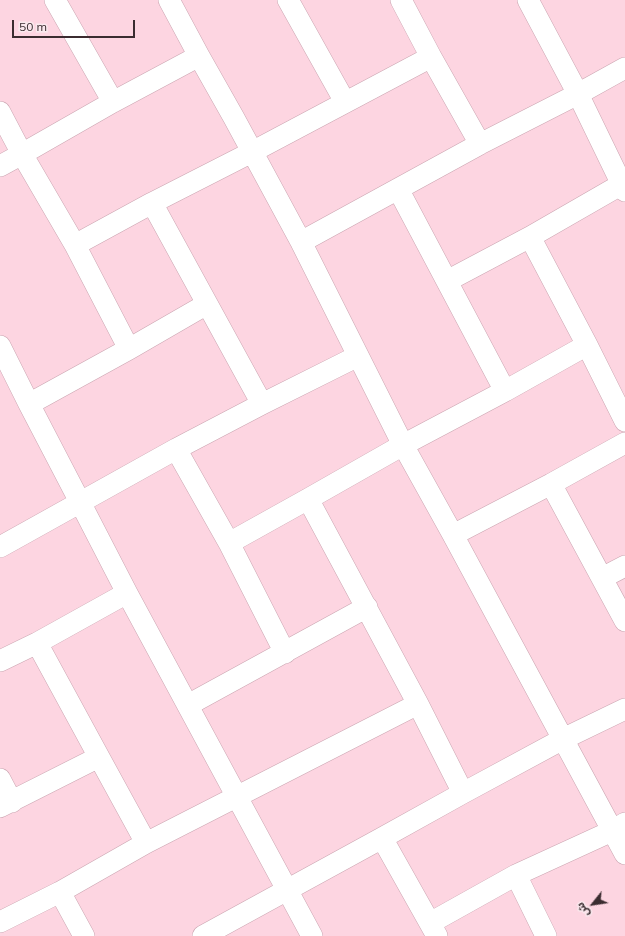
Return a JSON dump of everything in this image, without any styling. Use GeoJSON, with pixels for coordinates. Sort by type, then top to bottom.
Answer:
{"type":"FeatureCollection","features":[{"type":"Feature","properties":{"kind":"street"},"geometry":{"type":"LineString","coordinates":[[55,0],[113,102]]}},
{"type":"Feature","properties":{"kind":"street"},"geometry":{"type":"LineString","coordinates":[[169,0],[301,242],[403,445],[563,739],[618,827],[625,854]]}},
{"type":"Feature","properties":{"kind":"street"},"geometry":{"type":"LineString","coordinates":[[288,0],[345,102]]}},
{"type":"Feature","properties":{"kind":"street"},"geometry":{"type":"LineString","coordinates":[[401,0],[480,144]]}},
{"type":"Feature","properties":{"kind":"street"},"geometry":{"type":"LineString","coordinates":[[447,281],[623,187],[532,1]]}},
{"type":"Feature","properties":{"kind":"street"},"geometry":{"type":"LineString","coordinates":[[0,166],[113,102],[199,56]]}},
{"type":"Feature","properties":{"kind":"street"},"geometry":{"type":"LineString","coordinates":[[75,245],[431,57]]}},
{"type":"Feature","properties":{"kind":"street"},"geometry":{"type":"LineString","coordinates":[[301,242],[480,144],[578,94],[625,68]]}},
{"type":"Feature","properties":{"kind":"street"},"geometry":{"type":"LineString","coordinates":[[0,112],[22,154],[75,245],[129,349]]}},
{"type":"Feature","properties":{"kind":"street"},"geometry":{"type":"LineString","coordinates":[[398,189],[505,391]]}},
{"type":"Feature","properties":{"kind":"street"},"geometry":{"type":"LineString","coordinates":[[152,204],[262,404]]}},
{"type":"Feature","properties":{"kind":"street"},"geometry":{"type":"LineString","coordinates":[[530,237],[625,421]]}},
{"type":"Feature","properties":{"kind":"street"},"geometry":{"type":"LineString","coordinates":[[29,404],[207,304]]}},
{"type":"Feature","properties":{"kind":"street"},"geometry":{"type":"LineString","coordinates":[[229,543],[403,445],[505,391],[587,345]]}},
{"type":"Feature","properties":{"kind":"street"},"geometry":{"type":"LineString","coordinates":[[0,346],[127,593],[312,936]]}},
{"type":"Feature","properties":{"kind":"street"},"geometry":{"type":"LineString","coordinates":[[0,546],[176,449],[358,356]]}},
{"type":"Feature","properties":{"kind":"street"},"geometry":{"type":"LineString","coordinates":[[453,535],[551,484],[625,443]]}},
{"type":"Feature","properties":{"kind":"street"},"geometry":{"type":"LineString","coordinates":[[176,449],[229,543],[285,652]]}},
{"type":"Feature","properties":{"kind":"street"},"geometry":{"type":"LineString","coordinates":[[551,484],[625,621]]}},
{"type":"Feature","properties":{"kind":"street"},"geometry":{"type":"LineString","coordinates":[[308,499],[418,704],[463,793]]}},
{"type":"Feature","properties":{"kind":"street"},"geometry":{"type":"LineString","coordinates":[[602,578],[625,566]]}},
{"type":"Feature","properties":{"kind":"street"},"geometry":{"type":"LineString","coordinates":[[0,661],[38,643],[127,593]]}},
{"type":"Feature","properties":{"kind":"street"},"geometry":{"type":"LineString","coordinates":[[188,705],[367,608]]}},
{"type":"Feature","properties":{"kind":"street"},"geometry":{"type":"LineString","coordinates":[[38,643],[146,843]]}},
{"type":"Feature","properties":{"kind":"street"},"geometry":{"type":"LineString","coordinates":[[0,922],[60,892],[146,843],[418,704]]}},
{"type":"Feature","properties":{"kind":"street"},"geometry":{"type":"LineString","coordinates":[[203,936],[563,739],[625,709]]}},
{"type":"Feature","properties":{"kind":"street"},"geometry":{"type":"LineString","coordinates":[[0,779],[6,805],[99,757]]}},
{"type":"Feature","properties":{"kind":"street"},"geometry":{"type":"LineString","coordinates":[[382,838],[434,929],[516,875],[618,827]]}},
{"type":"Feature","properties":{"kind":"street"},"geometry":{"type":"LineString","coordinates":[[516,875],[546,936]]}},
{"type":"Feature","properties":{"kind":"street"},"geometry":{"type":"LineString","coordinates":[[60,892],[84,936]]}}]}
